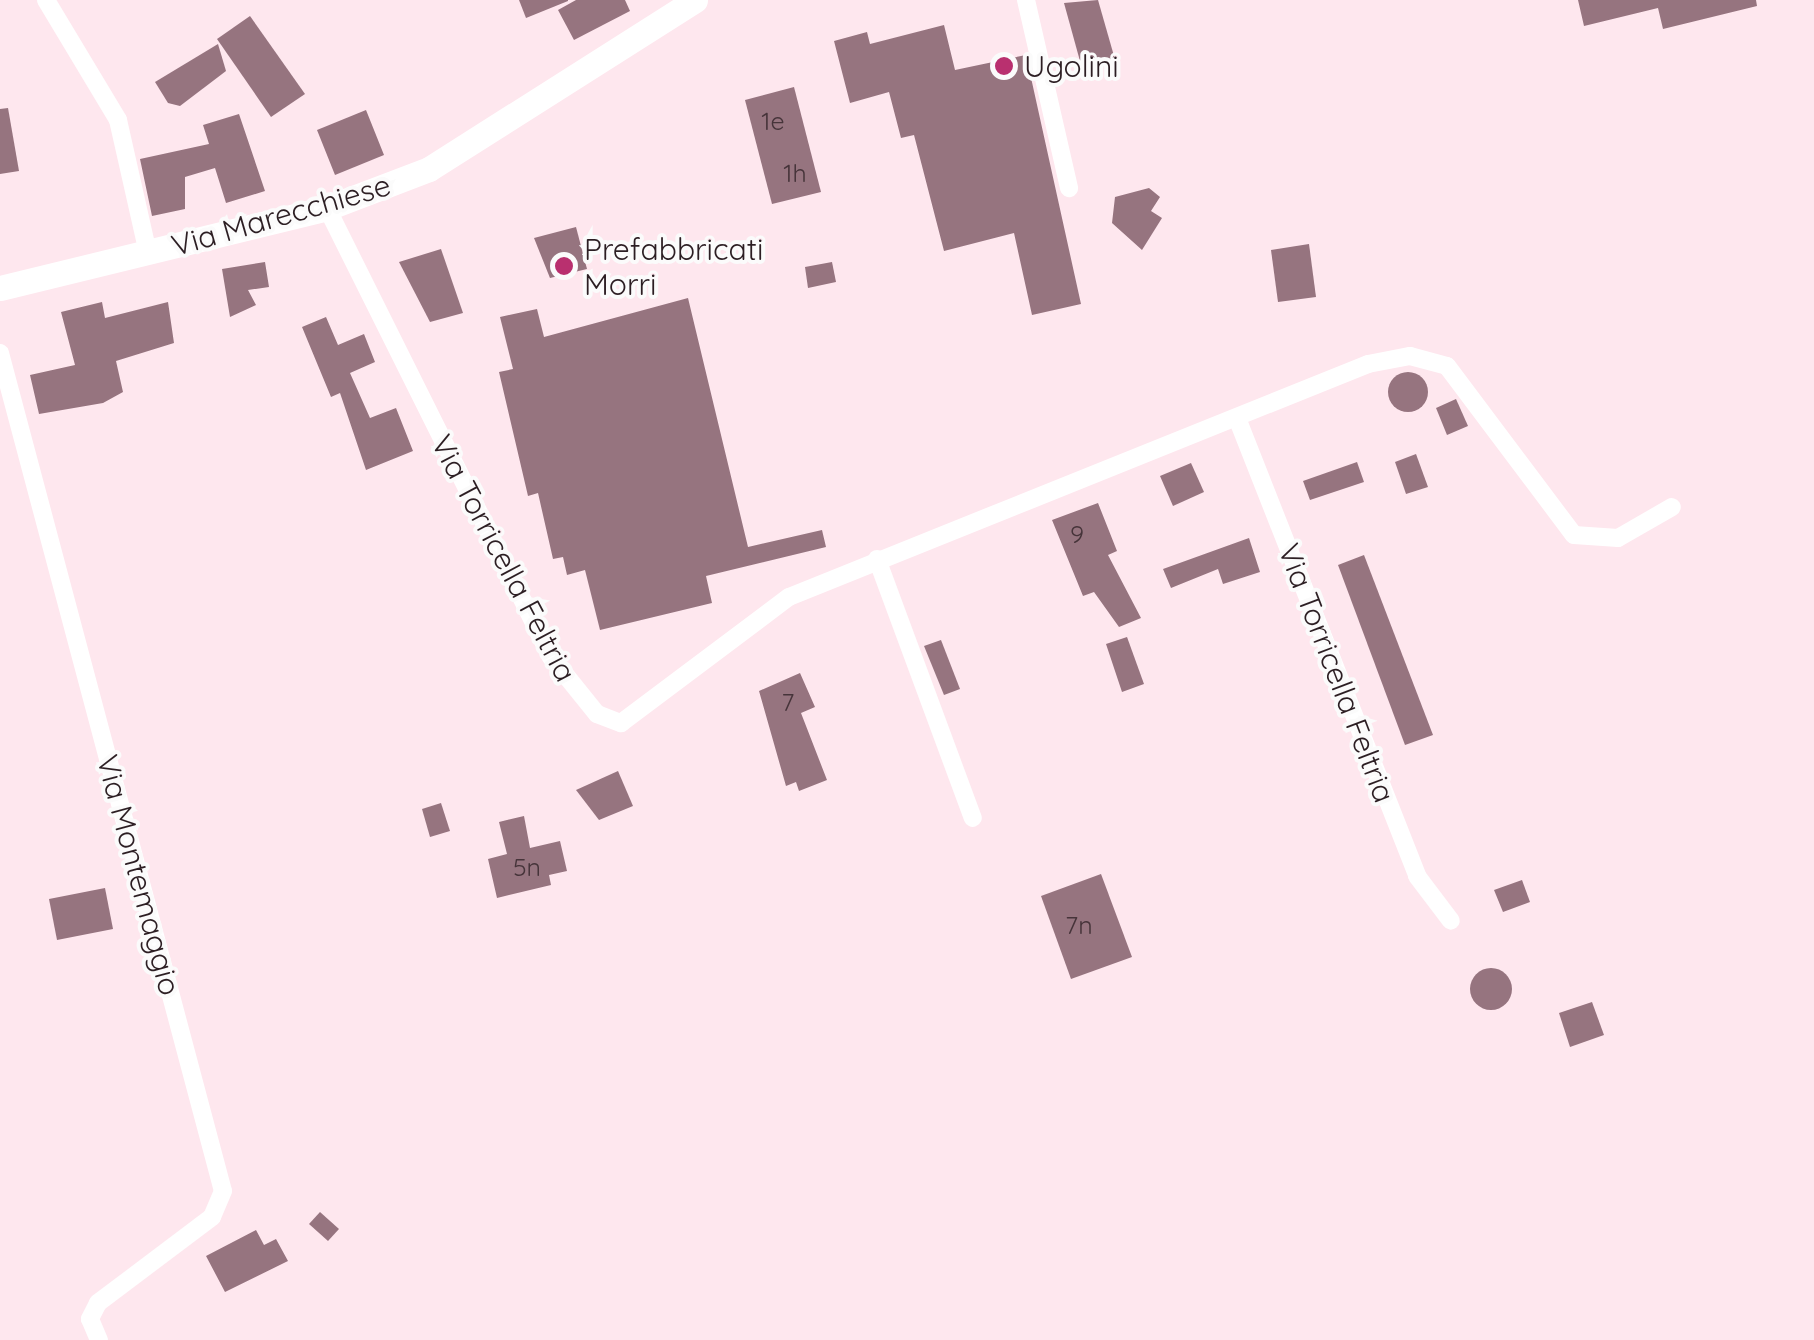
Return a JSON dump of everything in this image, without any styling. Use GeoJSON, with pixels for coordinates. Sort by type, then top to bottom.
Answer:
{"type":"FeatureCollection","features":[{"type":"Feature","properties":{"kind":"main road","name":"Via Marecchiese"},"geometry":{"type":"LineString","coordinates":[[0,288],[327,208],[429,169],[695,0]]}},
{"type":"Feature","properties":{"kind":"street"},"geometry":{"type":"LineString","coordinates":[[46,0],[118,120],[148,254]]}},
{"type":"Feature","properties":{"kind":"street"},"geometry":{"type":"LineString","coordinates":[[1026,0],[1069,188]]}},
{"type":"Feature","properties":{"kind":"street","name":"Via Torricella Feltria"},"geometry":{"type":"LineString","coordinates":[[327,208],[552,658],[597,714],[621,723],[790,597],[1368,364],[1410,356],[1447,366],[1574,535],[1618,538],[1672,506]]}},
{"type":"Feature","properties":{"kind":"street","name":"Via Montemaggio"},"geometry":{"type":"LineString","coordinates":[[0,353],[222,1190],[212,1217],[98,1303],[90,1319],[99,1340]]}},
{"type":"Feature","properties":{"kind":"street","name":"Via Torricella Feltria"},"geometry":{"type":"LineString","coordinates":[[1237,418],[1418,876],[1452,921]]}},
{"type":"Feature","properties":{"kind":"street"},"geometry":{"type":"LineString","coordinates":[[877,559],[973,818]]}},
{"type":"Feature","properties":{"kind":"building"},"geometry":{"type":"Polygon","coordinates":[[[519,0],[568,0],[568,1],[526,18],[519,0]]]}},
{"type":"Feature","properties":{"kind":"building"},"geometry":{"type":"Polygon","coordinates":[[[576,0],[625,0],[630,11],[574,40],[558,10],[576,0]]]}},
{"type":"Feature","properties":{"kind":"building"},"geometry":{"type":"Polygon","coordinates":[[[1098,0],[1116,63],[1083,72],[1064,3],[1098,0]]]}},
{"type":"Feature","properties":{"kind":"building"},"geometry":{"type":"Polygon","coordinates":[[[1578,0],[1756,0],[1757,6],[1663,29],[1658,8],[1584,26],[1578,0]]]}},
{"type":"Feature","properties":{"kind":"building"},"geometry":{"type":"Polygon","coordinates":[[[250,16],[305,94],[271,117],[217,39],[250,16]]]}},
{"type":"Feature","properties":{"kind":"building"},"geometry":{"type":"Polygon","coordinates":[[[944,25],[955,70],[1026,55],[1081,304],[1032,315],[1014,233],[944,251],[914,135],[901,138],[889,92],[850,103],[834,41],[867,32],[870,44],[944,25]]]}},
{"type":"Feature","properties":{"kind":"building"},"geometry":{"type":"Polygon","coordinates":[[[218,44],[226,71],[180,106],[168,103],[155,82],[218,44]]]}},
{"type":"Feature","properties":{"kind":"building"},"geometry":{"type":"Polygon","coordinates":[[[794,87],[821,192],[772,204],[745,100],[794,87]]]}},
{"type":"Feature","properties":{"kind":"building"},"geometry":{"type":"Polygon","coordinates":[[[8,108],[19,171],[0,174],[0,109],[8,108]]]}},
{"type":"Feature","properties":{"kind":"building"},"geometry":{"type":"Polygon","coordinates":[[[366,110],[384,155],[335,175],[317,130],[366,110]]]}},
{"type":"Feature","properties":{"kind":"building"},"geometry":{"type":"Polygon","coordinates":[[[239,114],[265,191],[226,203],[215,168],[185,177],[185,209],[152,216],[140,159],[209,144],[203,125],[239,114]]]}},
{"type":"Feature","properties":{"kind":"building"},"geometry":{"type":"Polygon","coordinates":[[[1149,188],[1160,197],[1151,211],[1162,218],[1142,250],[1112,223],[1115,197],[1149,188]]]}},
{"type":"Feature","properties":{"kind":"building"},"geometry":{"type":"Polygon","coordinates":[[[576,227],[587,269],[550,278],[534,238],[576,227]]]}},
{"type":"Feature","properties":{"kind":"building"},"geometry":{"type":"Polygon","coordinates":[[[1309,244],[1316,297],[1278,302],[1271,250],[1309,244]]]}},
{"type":"Feature","properties":{"kind":"building"},"geometry":{"type":"Polygon","coordinates":[[[441,249],[463,313],[430,322],[399,262],[441,249]]]}},
{"type":"Feature","properties":{"kind":"building"},"geometry":{"type":"Polygon","coordinates":[[[265,262],[269,287],[248,290],[256,305],[230,317],[222,269],[265,262]]]}},
{"type":"Feature","properties":{"kind":"building"},"geometry":{"type":"Polygon","coordinates":[[[832,262],[836,282],[808,288],[805,267],[832,262]]]}},
{"type":"Feature","properties":{"kind":"building"},"geometry":{"type":"Polygon","coordinates":[[[688,298],[748,547],[822,530],[826,547],[706,576],[712,603],[600,630],[585,570],[567,575],[563,557],[553,559],[538,493],[528,496],[499,372],[513,369],[500,317],[537,309],[544,337],[688,298]]]}},
{"type":"Feature","properties":{"kind":"building"},"geometry":{"type":"Polygon","coordinates":[[[102,302],[105,318],[168,302],[174,343],[116,361],[123,392],[103,403],[39,414],[30,375],[75,365],[61,312],[102,302]]]}},
{"type":"Feature","properties":{"kind":"building"},"geometry":{"type":"Polygon","coordinates":[[[326,317],[338,345],[364,334],[375,362],[350,373],[370,418],[396,408],[413,451],[366,470],[340,393],[331,397],[302,327],[326,317]]]}},
{"type":"Feature","properties":{"kind":"building"},"geometry":{"type":"Polygon","coordinates":[[[1408,372],[1422,378],[1428,392],[1422,406],[1408,412],[1394,406],[1388,392],[1394,378],[1408,372]]]}},
{"type":"Feature","properties":{"kind":"building"},"geometry":{"type":"Polygon","coordinates":[[[1456,399],[1468,426],[1447,435],[1436,408],[1456,399]]]}},
{"type":"Feature","properties":{"kind":"building"},"geometry":{"type":"Polygon","coordinates":[[[1416,454],[1428,487],[1406,494],[1395,462],[1416,454]]]}},
{"type":"Feature","properties":{"kind":"building"},"geometry":{"type":"Polygon","coordinates":[[[1357,462],[1364,482],[1310,500],[1303,481],[1357,462]]]}},
{"type":"Feature","properties":{"kind":"building"},"geometry":{"type":"Polygon","coordinates":[[[1191,463],[1204,492],[1173,506],[1160,476],[1191,463]]]}},
{"type":"Feature","properties":{"kind":"building"},"geometry":{"type":"Polygon","coordinates":[[[1098,503],[1117,551],[1108,555],[1141,618],[1119,627],[1094,592],[1083,596],[1052,520],[1098,503]]]}},
{"type":"Feature","properties":{"kind":"building"},"geometry":{"type":"Polygon","coordinates":[[[1249,538],[1260,572],[1223,584],[1218,569],[1171,588],[1163,569],[1249,538]]]}},
{"type":"Feature","properties":{"kind":"building"},"geometry":{"type":"Polygon","coordinates":[[[1364,555],[1433,735],[1405,745],[1338,565],[1364,555]]]}},
{"type":"Feature","properties":{"kind":"building"},"geometry":{"type":"Polygon","coordinates":[[[1127,637],[1144,684],[1122,692],[1106,644],[1127,637]]]}},
{"type":"Feature","properties":{"kind":"building"},"geometry":{"type":"Polygon","coordinates":[[[941,640],[960,689],[944,695],[924,646],[941,640]]]}},
{"type":"Feature","properties":{"kind":"building"},"geometry":{"type":"Polygon","coordinates":[[[800,673],[815,707],[801,713],[827,780],[799,791],[796,782],[786,786],[759,691],[800,673]]]}},
{"type":"Feature","properties":{"kind":"building"},"geometry":{"type":"Polygon","coordinates":[[[618,771],[633,806],[599,820],[576,790],[618,771]]]}},
{"type":"Feature","properties":{"kind":"building"},"geometry":{"type":"Polygon","coordinates":[[[441,803],[450,831],[430,837],[422,809],[441,803]]]}},
{"type":"Feature","properties":{"kind":"building"},"geometry":{"type":"Polygon","coordinates":[[[524,816],[530,848],[560,841],[567,871],[549,875],[551,885],[497,898],[488,859],[507,854],[499,822],[524,816]]]}},
{"type":"Feature","properties":{"kind":"building"},"geometry":{"type":"Polygon","coordinates":[[[1101,874],[1132,957],[1071,979],[1041,896],[1101,874]]]}},
{"type":"Feature","properties":{"kind":"building"},"geometry":{"type":"Polygon","coordinates":[[[1522,880],[1530,902],[1503,912],[1494,890],[1522,880]]]}},
{"type":"Feature","properties":{"kind":"building"},"geometry":{"type":"Polygon","coordinates":[[[105,888],[113,929],[57,940],[49,899],[105,888]]]}},
{"type":"Feature","properties":{"kind":"building"},"geometry":{"type":"Polygon","coordinates":[[[1491,968],[1506,974],[1512,989],[1506,1004],[1491,1010],[1476,1004],[1470,989],[1476,974],[1491,968]]]}},
{"type":"Feature","properties":{"kind":"building"},"geometry":{"type":"Polygon","coordinates":[[[1592,1002],[1604,1035],[1570,1047],[1559,1013],[1592,1002]]]}},
{"type":"Feature","properties":{"kind":"building"},"geometry":{"type":"Polygon","coordinates":[[[320,1212],[339,1229],[328,1241],[309,1224],[320,1212]]]}},
{"type":"Feature","properties":{"kind":"building"},"geometry":{"type":"Polygon","coordinates":[[[256,1230],[264,1245],[276,1239],[288,1261],[225,1292],[206,1256],[256,1230]]]}},
{"type":"Feature","properties":{"kind":"place","name":"Ugolini"},"geometry":{"type":"Point","coordinates":[1004,66]}},
{"type":"Feature","properties":{"kind":"place","name":"Prefabbricati Morri"},"geometry":{"type":"Point","coordinates":[564,266]}}]}
